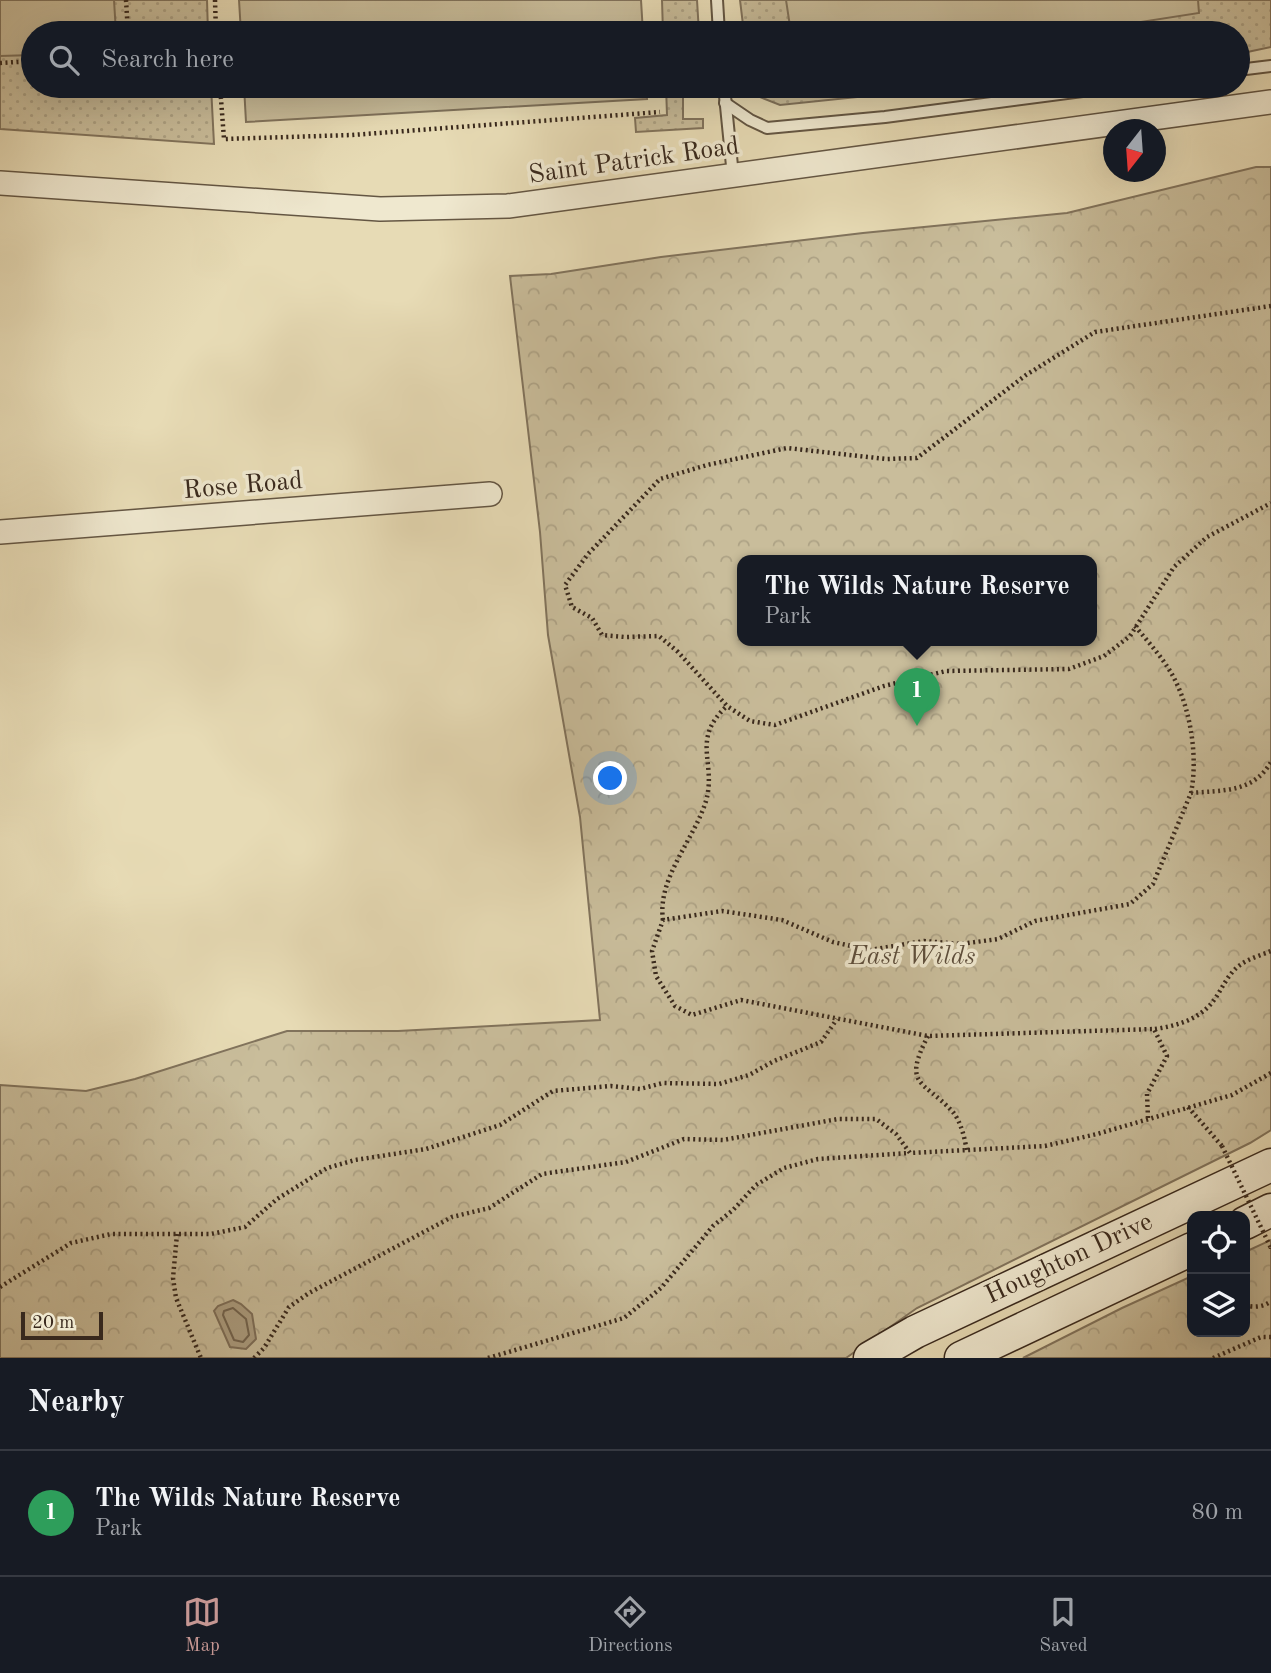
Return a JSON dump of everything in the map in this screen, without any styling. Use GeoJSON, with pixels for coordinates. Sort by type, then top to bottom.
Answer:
{"type":"FeatureCollection","features":[{"type":"Feature","properties":{"kind":"main road","name":"Houghton Drive"},"geometry":{"type":"LineString","coordinates":[[870,1358],[915,1332],[1271,1165]]}},
{"type":"Feature","properties":{"kind":"main road"},"geometry":{"type":"LineString","coordinates":[[1250,1220],[1271,1210]]}},
{"type":"Feature","properties":{"kind":"main road","name":"Houghton Drive"},"geometry":{"type":"LineString","coordinates":[[961,1358],[1187,1251]]}},
{"type":"Feature","properties":{"kind":"street","name":"Saint Patrick Road"},"geometry":{"type":"LineString","coordinates":[[0,183],[339,207],[428,209],[508,206],[1271,102]]}},
{"type":"Feature","properties":{"kind":"street","name":"Rose Road"},"geometry":{"type":"LineString","coordinates":[[0,532],[490,494]]}},
{"type":"Feature","properties":{"kind":"lane"},"geometry":{"type":"LineString","coordinates":[[717,0],[718,21]]}},
{"type":"Feature","properties":{"kind":"lane"},"geometry":{"type":"LineString","coordinates":[[1250,69],[1271,66]]}},
{"type":"Feature","properties":{"kind":"lane"},"geometry":{"type":"LineString","coordinates":[[725,98],[733,176]]}},
{"type":"Feature","properties":{"kind":"lane"},"geometry":{"type":"LineString","coordinates":[[725,103],[767,128],[885,117],[1030,98]]}},
{"type":"Feature","properties":{"kind":"path"},"geometry":{"type":"LineString","coordinates":[[126,0],[127,21]]}},
{"type":"Feature","properties":{"kind":"path"},"geometry":{"type":"LineString","coordinates":[[215,0],[216,21]]}},
{"type":"Feature","properties":{"kind":"path"},"geometry":{"type":"LineString","coordinates":[[0,63],[21,62]]}},
{"type":"Feature","properties":{"kind":"path"},"geometry":{"type":"LineString","coordinates":[[221,98],[224,139],[352,135],[660,112]]}},
{"type":"Feature","properties":{"kind":"path"},"geometry":{"type":"LineString","coordinates":[[1271,306],[1095,332],[1026,375],[917,458],[886,459],[787,449],[707,465],[660,479],[588,554],[565,585],[572,607],[592,618],[602,635],[659,636],[678,652],[727,706],[750,721],[775,725],[884,686],[946,671],[1069,670],[1104,656],[1130,636],[1174,567],[1182,559],[1208,537],[1271,503]]}},
{"type":"Feature","properties":{"kind":"path"},"geometry":{"type":"LineString","coordinates":[[663,920],[722,911],[782,920],[833,942],[870,950],[924,941],[961,944],[999,939],[1035,921],[1130,904],[1153,884],[1191,793],[1195,774],[1184,707],[1175,680],[1135,626]]}},
{"type":"Feature","properties":{"kind":"path"},"geometry":{"type":"LineString","coordinates":[[727,706],[716,716],[709,730],[705,745],[709,768],[708,791],[662,898],[663,920],[652,951],[656,976],[675,1006],[692,1015],[741,1000],[928,1036],[1154,1029],[1189,1021],[1210,1004],[1219,988],[1240,964],[1271,951]]}},
{"type":"Feature","properties":{"kind":"path"},"geometry":{"type":"LineString","coordinates":[[1191,793],[1237,789],[1263,776],[1271,762]]}},
{"type":"Feature","properties":{"kind":"path"},"geometry":{"type":"LineString","coordinates":[[0,1287],[71,1243],[111,1234],[211,1234],[245,1227],[261,1210],[327,1168],[355,1160],[426,1149],[500,1125],[554,1091],[611,1086],[640,1089],[663,1083],[719,1084],[749,1075],[774,1061],[821,1042],[837,1019]]}},
{"type":"Feature","properties":{"kind":"path"},"geometry":{"type":"LineString","coordinates":[[1148,1118],[1147,1094],[1167,1056],[1154,1029]]}},
{"type":"Feature","properties":{"kind":"path"},"geometry":{"type":"LineString","coordinates":[[928,1036],[915,1068],[919,1082],[955,1114],[965,1138],[967,1152]]}},
{"type":"Feature","properties":{"kind":"path"},"geometry":{"type":"LineString","coordinates":[[488,1358],[624,1318],[661,1288],[713,1226],[733,1210],[756,1185],[784,1168],[818,1159],[1045,1146],[1097,1134],[1232,1095],[1271,1073]]}},
{"type":"Feature","properties":{"kind":"path"},"geometry":{"type":"LineString","coordinates":[[1187,1106],[1222,1146],[1271,1249]]}},
{"type":"Feature","properties":{"kind":"path"},"geometry":{"type":"LineString","coordinates":[[254,1358],[264,1348],[289,1307],[309,1293],[453,1217],[489,1208],[542,1174],[625,1162],[684,1139],[723,1140],[838,1119],[876,1119],[896,1134],[910,1153]]}},
{"type":"Feature","properties":{"kind":"path"},"geometry":{"type":"LineString","coordinates":[[177,1234],[173,1278],[176,1298],[201,1358]]}},
{"type":"Feature","properties":{"kind":"path"},"geometry":{"type":"LineString","coordinates":[[1250,1307],[1266,1305],[1271,1301]]}},
{"type":"Feature","properties":{"kind":"path"},"geometry":{"type":"LineString","coordinates":[[1213,1358],[1261,1337],[1271,1336]]}},
{"type":"Feature","properties":{"kind":"green space"},"geometry":{"type":"Polygon","coordinates":[[[0,0],[207,0],[208,21],[21,21],[21,98],[212,98],[214,144],[0,129],[0,0]]]}},
{"type":"Feature","properties":{"kind":"green space"},"geometry":{"type":"Polygon","coordinates":[[[0,0],[114,0],[115,21],[21,21],[21,55],[0,56],[0,0]]]}},
{"type":"Feature","properties":{"kind":"green space"},"geometry":{"type":"Polygon","coordinates":[[[239,0],[641,0],[642,21],[240,21],[239,0]]]}},
{"type":"Feature","properties":{"kind":"green space"},"geometry":{"type":"Polygon","coordinates":[[[662,0],[697,0],[698,21],[663,21],[662,0]]]}},
{"type":"Feature","properties":{"kind":"green space"},"geometry":{"type":"Polygon","coordinates":[[[740,0],[1271,0],[1271,47],[1250,51],[1250,21],[743,21],[740,0]]]}},
{"type":"Feature","properties":{"kind":"green space"},"geometry":{"type":"Polygon","coordinates":[[[786,0],[1198,0],[1199,13],[1147,21],[789,21],[786,0]]]}},
{"type":"Feature","properties":{"kind":"green space"},"geometry":{"type":"Polygon","coordinates":[[[245,98],[647,99],[246,122],[245,98]]]}},
{"type":"Feature","properties":{"kind":"green space"},"geometry":{"type":"Polygon","coordinates":[[[666,98],[683,98],[683,119],[703,119],[703,128],[636,132],[635,118],[667,115],[666,98]]]}},
{"type":"Feature","properties":{"kind":"green space"},"geometry":{"type":"Polygon","coordinates":[[[762,98],[848,98],[780,105],[762,98]]]}},
{"type":"Feature","properties":{"kind":"green space","name":"East Wilds"},"geometry":{"type":"Polygon","coordinates":[[[1256,167],[1271,167],[1271,1130],[1250,1143],[917,1308],[846,1358],[0,1358],[0,1085],[86,1091],[135,1079],[287,1031],[398,1031],[600,1020],[580,817],[548,635],[540,532],[510,276],[551,274],[661,257],[1067,213],[1256,167]]]}},
{"type":"Feature","properties":{"kind":"green space"},"geometry":{"type":"Polygon","coordinates":[[[1271,1240],[1271,1358],[1023,1358],[1187,1278],[1187,1337],[1250,1337],[1250,1250],[1271,1240]]]}},
{"type":"Feature","properties":{"kind":"water"},"geometry":{"type":"Polygon","coordinates":[[[233,1300],[252,1314],[256,1339],[246,1349],[230,1347],[214,1311],[218,1306],[233,1300]]]}},
{"type":"Feature","properties":{"kind":"place","name":"The Wilds Nature Reserve"},"geometry":{"type":"Point","coordinates":[917,726]}}]}
